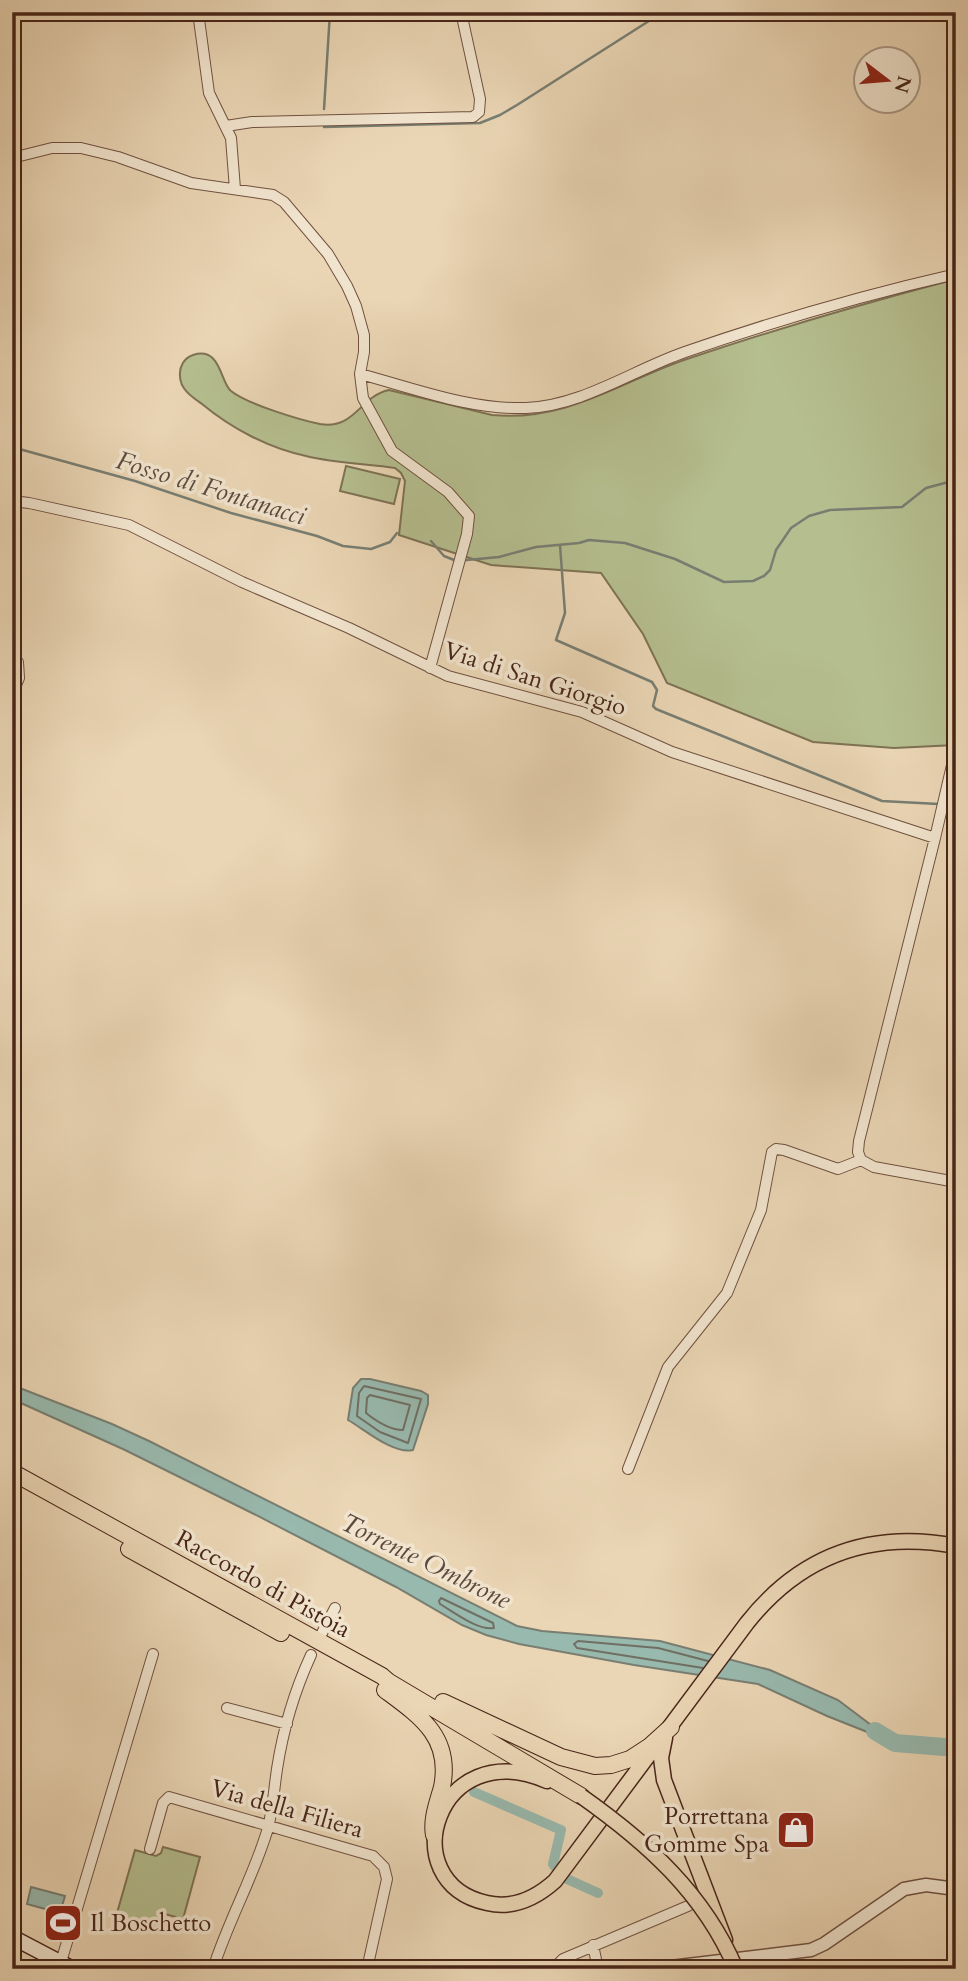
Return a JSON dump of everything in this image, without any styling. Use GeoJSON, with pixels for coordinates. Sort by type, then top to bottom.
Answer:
{"type":"FeatureCollection","features":[{"type":"Feature","properties":{"kind":"highway","name":"Raccordo di Pistoia"},"geometry":{"type":"LineString","coordinates":[[12,1472],[580,1796]]}},
{"type":"Feature","properties":{"kind":"highway","name":"Raccordo di Pistoia"},"geometry":{"type":"LineString","coordinates":[[12,1484],[384,1683]]}},
{"type":"Feature","properties":{"kind":"highway"},"geometry":{"type":"LineString","coordinates":[[434,1835],[433,1825],[443,1775],[441,1749],[425,1722],[384,1683],[391,1678],[546,1751],[586,1765],[611,1765],[630,1759],[671,1727]]}},
{"type":"Feature","properties":{"kind":"main road"},"geometry":{"type":"LineString","coordinates":[[580,1796],[519,1772],[483,1775],[464,1784],[452,1793],[443,1807],[434,1835],[436,1855],[443,1871],[465,1894],[485,1903],[517,1903],[536,1896],[555,1881],[747,1623],[768,1598],[791,1578],[841,1551],[892,1541],[956,1546]]}},
{"type":"Feature","properties":{"kind":"main road"},"geometry":{"type":"LineString","coordinates":[[671,1727],[663,1744],[661,1764],[664,1780],[729,1950]]}},
{"type":"Feature","properties":{"kind":"main road","name":"Raccordo di Pistoia"},"geometry":{"type":"LineString","coordinates":[[580,1796],[634,1837],[681,1881],[713,1921],[737,1969]]}},
{"type":"Feature","properties":{"kind":"main road"},"geometry":{"type":"LineString","coordinates":[[12,1937],[67,1965]]}},
{"type":"Feature","properties":{"kind":"street"},"geometry":{"type":"LineString","coordinates":[[198,12],[208,89],[233,147],[235,189]]}},
{"type":"Feature","properties":{"kind":"street"},"geometry":{"type":"LineString","coordinates":[[226,127],[252,122],[473,117],[479,112],[480,99],[461,12]]}},
{"type":"Feature","properties":{"kind":"street"},"geometry":{"type":"LineString","coordinates":[[12,158],[60,147],[81,148],[118,157],[191,183],[277,196],[328,254],[347,285],[362,324],[365,347],[360,374],[363,398],[392,451],[448,492],[468,516],[467,534],[430,668]]}},
{"type":"Feature","properties":{"kind":"street"},"geometry":{"type":"LineString","coordinates":[[360,374],[481,405],[527,408],[571,400],[684,352],[877,292],[956,274]]}},
{"type":"Feature","properties":{"kind":"street","name":"Via di San Giorgio"},"geometry":{"type":"LineString","coordinates":[[12,501],[129,525],[242,582],[349,628],[458,680],[596,717],[671,752],[935,838]]}},
{"type":"Feature","properties":{"kind":"street"},"geometry":{"type":"LineString","coordinates":[[12,657],[18,662],[19,678],[12,694]]}},
{"type":"Feature","properties":{"kind":"street"},"geometry":{"type":"LineString","coordinates":[[956,748],[858,1152],[861,1160],[874,1167],[956,1182]]}},
{"type":"Feature","properties":{"kind":"street"},"geometry":{"type":"LineString","coordinates":[[628,1469],[668,1367],[727,1293],[761,1210],[772,1152],[782,1149],[838,1169],[861,1160]]}},
{"type":"Feature","properties":{"kind":"street"},"geometry":{"type":"LineString","coordinates":[[321,1635],[335,1608]]}},
{"type":"Feature","properties":{"kind":"street"},"geometry":{"type":"LineString","coordinates":[[67,1965],[153,1654]]}},
{"type":"Feature","properties":{"kind":"street"},"geometry":{"type":"LineString","coordinates":[[213,1969],[268,1825],[286,1724],[311,1655]]}},
{"type":"Feature","properties":{"kind":"street"},"geometry":{"type":"LineString","coordinates":[[227,1708],[286,1724]]}},
{"type":"Feature","properties":{"kind":"street","name":"Via della Filiera"},"geometry":{"type":"LineString","coordinates":[[150,1849],[163,1803],[167,1798],[373,1856],[382,1863],[387,1879],[367,1969]]}},
{"type":"Feature","properties":{"kind":"street"},"geometry":{"type":"LineString","coordinates":[[654,1969],[811,1950],[824,1944],[890,1896],[904,1889],[926,1885],[956,1889]]}},
{"type":"Feature","properties":{"kind":"street"},"geometry":{"type":"LineString","coordinates":[[558,1969],[561,1960],[688,1906]]}},
{"type":"Feature","properties":{"kind":"street"},"geometry":{"type":"LineString","coordinates":[[593,1945],[598,1969]]}},
{"type":"Feature","properties":{"kind":"green space"},"geometry":{"type":"Polygon","coordinates":[[[956,279],[956,745],[894,748],[813,742],[667,683],[643,634],[601,573],[491,565],[399,535],[405,481],[395,468],[317,458],[264,442],[213,413],[187,392],[181,381],[180,369],[187,358],[202,354],[209,356],[218,366],[227,386],[239,396],[274,411],[320,424],[332,425],[341,422],[379,393],[389,390],[492,415],[544,413],[591,399],[684,360],[819,317],[956,279]]]}},
{"type":"Feature","properties":{"kind":"green space"},"geometry":{"type":"Polygon","coordinates":[[[346,466],[400,479],[394,504],[340,491],[346,466]]]}},
{"type":"Feature","properties":{"kind":"green space"},"geometry":{"type":"Polygon","coordinates":[[[163,1847],[200,1857],[183,1919],[165,1914],[160,1933],[115,1920],[135,1850],[156,1856],[161,1853],[163,1847]]]}},
{"type":"Feature","properties":{"kind":"water"},"geometry":{"type":"Polygon","coordinates":[[[361,1379],[421,1391],[428,1395],[428,1404],[413,1450],[405,1451],[388,1445],[348,1420],[353,1388],[361,1379]]]}},
{"type":"Feature","properties":{"kind":"water"},"geometry":{"type":"Polygon","coordinates":[[[12,1385],[149,1441],[517,1626],[542,1631],[660,1641],[770,1670],[838,1700],[895,1743],[758,1684],[634,1665],[519,1644],[486,1635],[462,1625],[396,1587],[254,1514],[125,1450],[12,1399],[12,1385]]]}},
{"type":"Feature","properties":{"kind":"water"},"geometry":{"type":"Polygon","coordinates":[[[31,1887],[65,1896],[60,1913],[27,1904],[31,1887]]]}},
{"type":"Feature","properties":{"kind":"waterway"},"geometry":{"type":"LineString","coordinates":[[324,109],[330,12]]}},
{"type":"Feature","properties":{"kind":"waterway"},"geometry":{"type":"LineString","coordinates":[[324,127],[480,123],[517,105],[663,12]]}},
{"type":"Feature","properties":{"kind":"waterway","name":"Fosso di Fontanacci"},"geometry":{"type":"LineString","coordinates":[[12,447],[135,481],[343,546],[371,549],[390,542],[397,533]]}},
{"type":"Feature","properties":{"kind":"waterway","name":"Fosso di Fontanacci"},"geometry":{"type":"LineString","coordinates":[[431,541],[444,556],[454,560],[499,557],[536,547],[589,540],[625,543],[675,559],[724,582],[753,581],[770,570],[776,550],[791,528],[809,516],[830,510],[902,507],[926,488],[956,480]]}},
{"type":"Feature","properties":{"kind":"waterway"},"geometry":{"type":"LineString","coordinates":[[560,545],[565,613],[556,640],[652,682],[657,690],[653,706],[656,709],[882,801],[938,804]]}},
{"type":"Feature","properties":{"kind":"waterway"},"geometry":{"type":"LineString","coordinates":[[945,805],[956,806]]}},
{"type":"Feature","properties":{"kind":"waterway","name":"Torrente Ombrone"},"geometry":{"type":"LineString","coordinates":[[875,1731],[895,1743],[956,1748]]}},
{"type":"Feature","properties":{"kind":"waterway"},"geometry":{"type":"LineString","coordinates":[[474,1792],[561,1830],[553,1864],[556,1868]]}},
{"type":"Feature","properties":{"kind":"waterway"},"geometry":{"type":"LineString","coordinates":[[567,1879],[598,1893]]}},
{"type":"Feature","properties":{"kind":"place","name":"Porrettana Gomme Spa"},"geometry":{"type":"Point","coordinates":[796,1830]}},
{"type":"Feature","properties":{"kind":"place","name":"Il Boschetto"},"geometry":{"type":"Point","coordinates":[63,1923]}}]}
